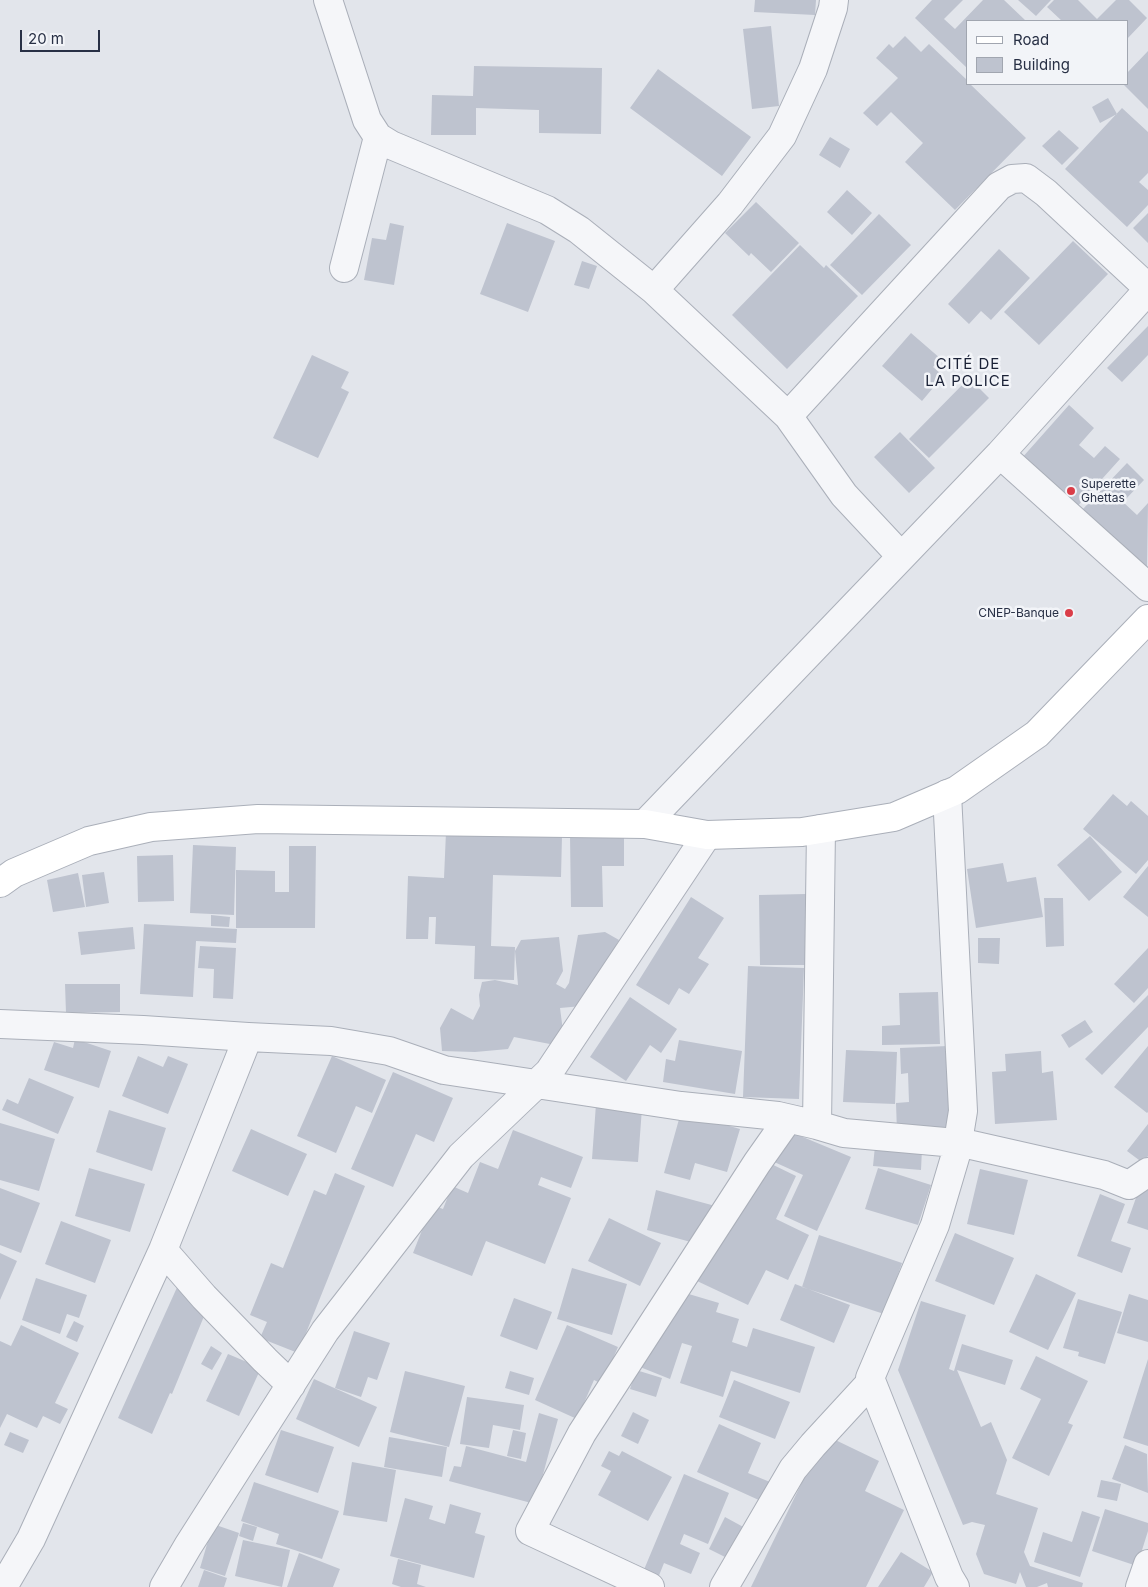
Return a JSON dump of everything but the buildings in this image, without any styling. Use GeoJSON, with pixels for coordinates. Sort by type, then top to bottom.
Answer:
{"type":"FeatureCollection","features":[{"type":"Feature","properties":{"kind":"street"},"geometry":{"type":"LineString","coordinates":[[328,0],[367,120],[378,137],[391,145],[546,210],[579,230],[654,290],[788,416],[844,495],[901,556]]}},
{"type":"Feature","properties":{"kind":"street"},"geometry":{"type":"LineString","coordinates":[[654,290],[730,204],[782,136],[813,69],[834,0]]}},
{"type":"Feature","properties":{"kind":"street"},"geometry":{"type":"LineString","coordinates":[[344,268],[378,137]]}},
{"type":"Feature","properties":{"kind":"street"},"geometry":{"type":"LineString","coordinates":[[645,824],[1000,454],[1148,289],[1046,193],[1026,178],[1012,179],[999,186],[788,416]]}},
{"type":"Feature","properties":{"kind":"street"},"geometry":{"type":"LineString","coordinates":[[1000,454],[1148,587]]}},
{"type":"Feature","properties":{"kind":"street"},"geometry":{"type":"LineString","coordinates":[[0,883],[14,873],[89,841],[151,827],[258,819],[645,824],[708,835],[802,832],[894,816],[957,790],[1038,734],[1148,619]]}},
{"type":"Feature","properties":{"kind":"street"},"geometry":{"type":"LineString","coordinates":[[947,794],[963,1111],[956,1154],[935,1225],[870,1378],[949,1577],[955,1587]]}},
{"type":"Feature","properties":{"kind":"street"},"geometry":{"type":"LineString","coordinates":[[817,1125],[821,829]]}},
{"type":"Feature","properties":{"kind":"street"},"geometry":{"type":"LineString","coordinates":[[164,1587],[324,1332],[461,1156],[549,1072],[708,835]]}},
{"type":"Feature","properties":{"kind":"street"},"geometry":{"type":"LineString","coordinates":[[2,1031],[143,1030],[332,1041],[388,1051],[444,1070],[681,1106],[788,1119],[844,1133],[958,1143],[1104,1175],[1129,1185],[1148,1172]]}},
{"type":"Feature","properties":{"kind":"street"},"geometry":{"type":"LineString","coordinates":[[3,1587],[31,1539],[163,1250],[248,1037]]}},
{"type":"Feature","properties":{"kind":"street"},"geometry":{"type":"LineString","coordinates":[[650,1587],[530,1531],[582,1433],[756,1163],[788,1119]]}},
{"type":"Feature","properties":{"kind":"street"},"geometry":{"type":"LineString","coordinates":[[163,1250],[210,1304],[291,1384]]}},
{"type":"Feature","properties":{"kind":"street"},"geometry":{"type":"LineString","coordinates":[[724,1587],[793,1469],[871,1382]]}},
{"type":"Feature","properties":{"kind":"street"},"geometry":{"type":"LineString","coordinates":[[1140,1587],[1148,1564]]}},
{"type":"Feature","properties":{"kind":"place","name":"Superette Ghettas"},"geometry":{"type":"Point","coordinates":[1071,491]}},
{"type":"Feature","properties":{"kind":"place","name":"CNEP-Banque"},"geometry":{"type":"Point","coordinates":[1069,613]}},
{"type":"Feature","properties":{"kind":"district","name":"CITÉ DE LA POLICE"},"geometry":{"type":"Point","coordinates":[968,372]}}]}
